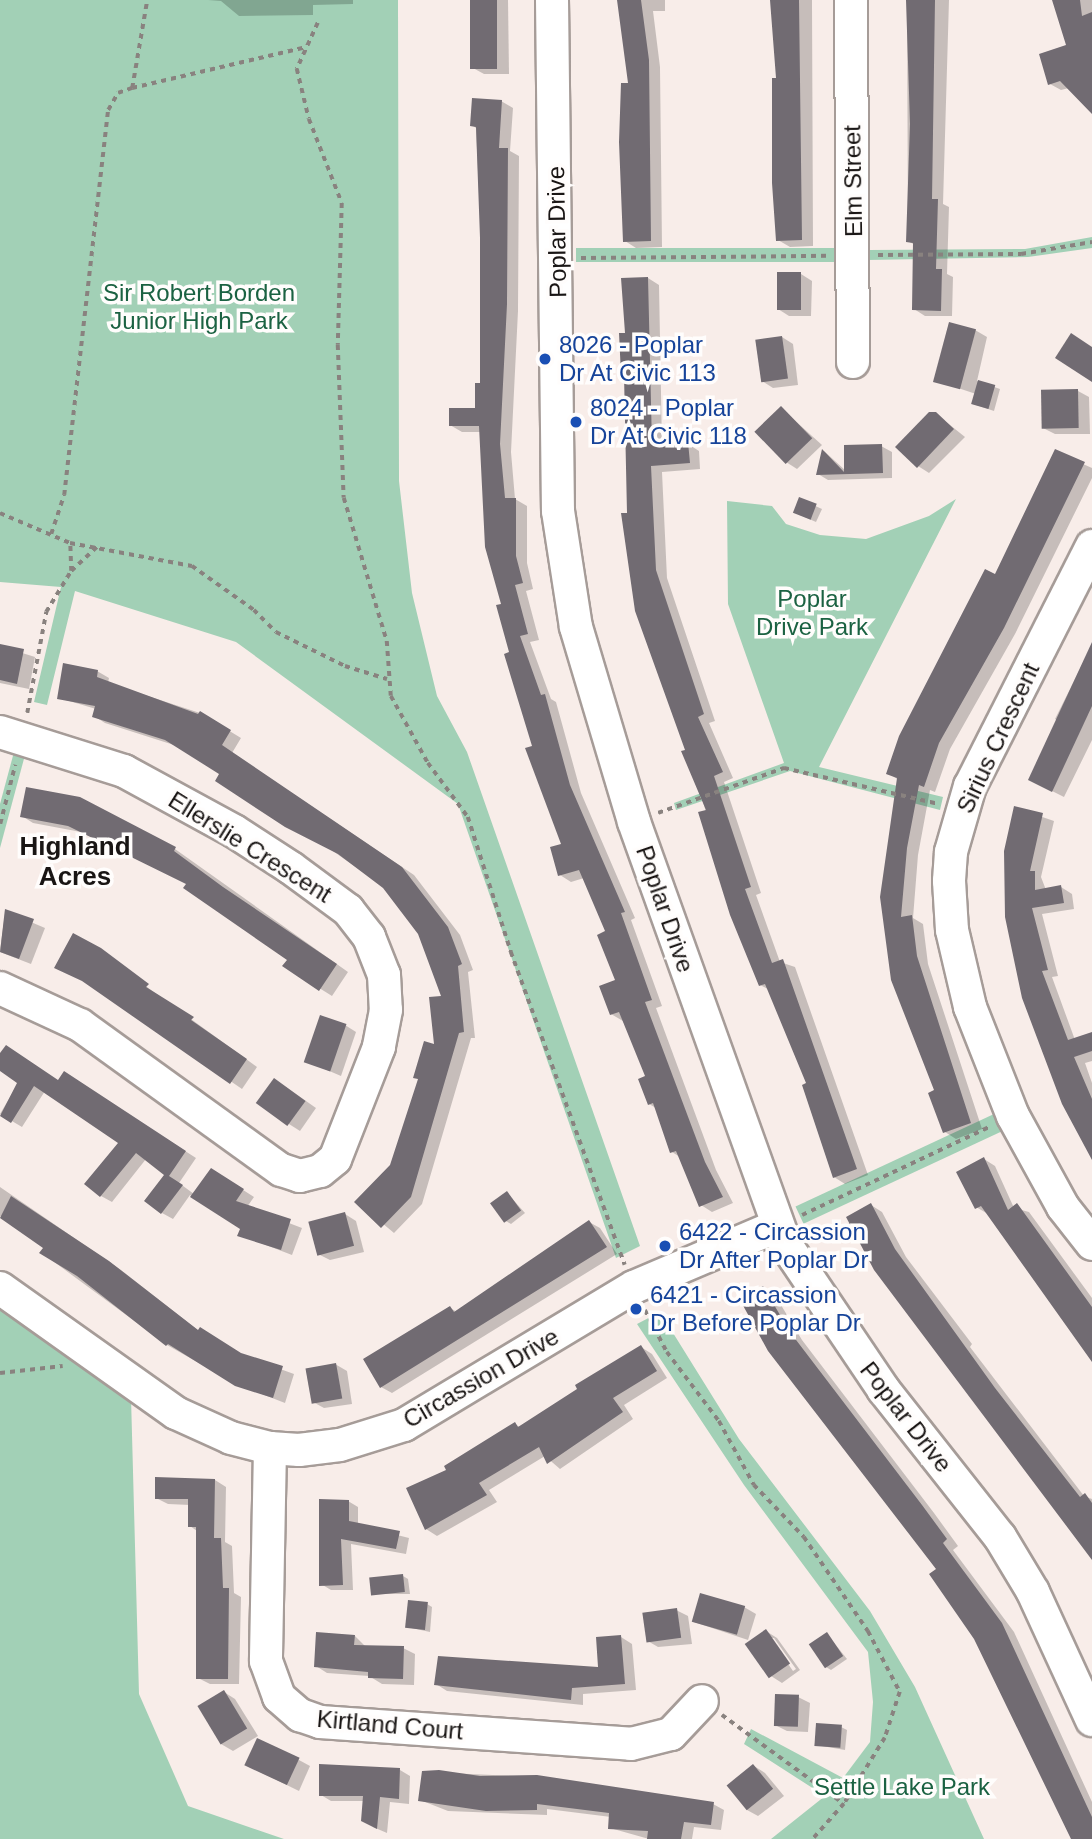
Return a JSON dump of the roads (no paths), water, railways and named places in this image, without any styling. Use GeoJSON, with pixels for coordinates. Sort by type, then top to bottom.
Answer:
{"type":"FeatureCollection","features":[{"type":"Feature","properties":{"kind":"street","name":"Poplar Drive"},"geometry":{"type":"LineString","coordinates":[[552,0],[558,511],[576,627],[634,821],[777,1226],[883,1390],[1000,1537],[1034,1592],[1092,1720]]}},
{"type":"Feature","properties":{"kind":"street","name":"Elm Street"},"geometry":{"type":"LineString","coordinates":[[851,0],[853,362]]}},
{"type":"Feature","properties":{"kind":"street","name":"Sirius Crescent"},"geometry":{"type":"LineString","coordinates":[[1092,546],[961,809],[951,852],[952,930],[970,1007],[1013,1116],[1063,1207],[1092,1244]]}},
{"type":"Feature","properties":{"kind":"street","name":"Ellerslie Crescent"},"geometry":{"type":"LineString","coordinates":[[0,988],[80,1025],[180,1100],[293,1175],[313,1174],[335,1159],[379,1047],[386,1010],[386,988],[376,952],[362,926],[340,904],[187,804],[95,759],[11,734]]}},
{"type":"Feature","properties":{"kind":"street","name":"Circassion Drive"},"geometry":{"type":"LineString","coordinates":[[0,1288],[176,1413],[207,1429],[270,1448],[340,1445],[404,1425],[634,1287],[777,1226]]}},
{"type":"Feature","properties":{"kind":"street","name":"Kirtland Court"},"geometry":{"type":"LineString","coordinates":[[270,1448],[266,1661],[279,1697],[300,1715],[320,1722],[631,1744],[671,1734],[702,1701]]}},
{"type":"Feature","properties":{"kind":"place","name":"8026 - Poplar Dr At Civic 113"},"geometry":{"type":"Point","coordinates":[545,359]}},
{"type":"Feature","properties":{"kind":"place","name":"8024 - Poplar Dr At Civic 118"},"geometry":{"type":"Point","coordinates":[576,422]}},
{"type":"Feature","properties":{"kind":"place","name":"6422 - Circassion Dr After Poplar Dr"},"geometry":{"type":"Point","coordinates":[665,1246]}},
{"type":"Feature","properties":{"kind":"place","name":"6421 - Circassion Dr Before Poplar Dr"},"geometry":{"type":"Point","coordinates":[636,1309]}},
{"type":"Feature","properties":{"kind":"district","name":"Highland Acres"},"geometry":{"type":"Point","coordinates":[75,862]}},
{"type":"Feature","properties":{"kind":"park label","name":"Sir Robert Borden Junior High Park"},"geometry":{"type":"Point","coordinates":[199,307]}},
{"type":"Feature","properties":{"kind":"park label","name":"Poplar Drive Park"},"geometry":{"type":"Point","coordinates":[812,613]}},
{"type":"Feature","properties":{"kind":"park label","name":"Settle Lake Park"},"geometry":{"type":"Point","coordinates":[902,1787]}}]}
